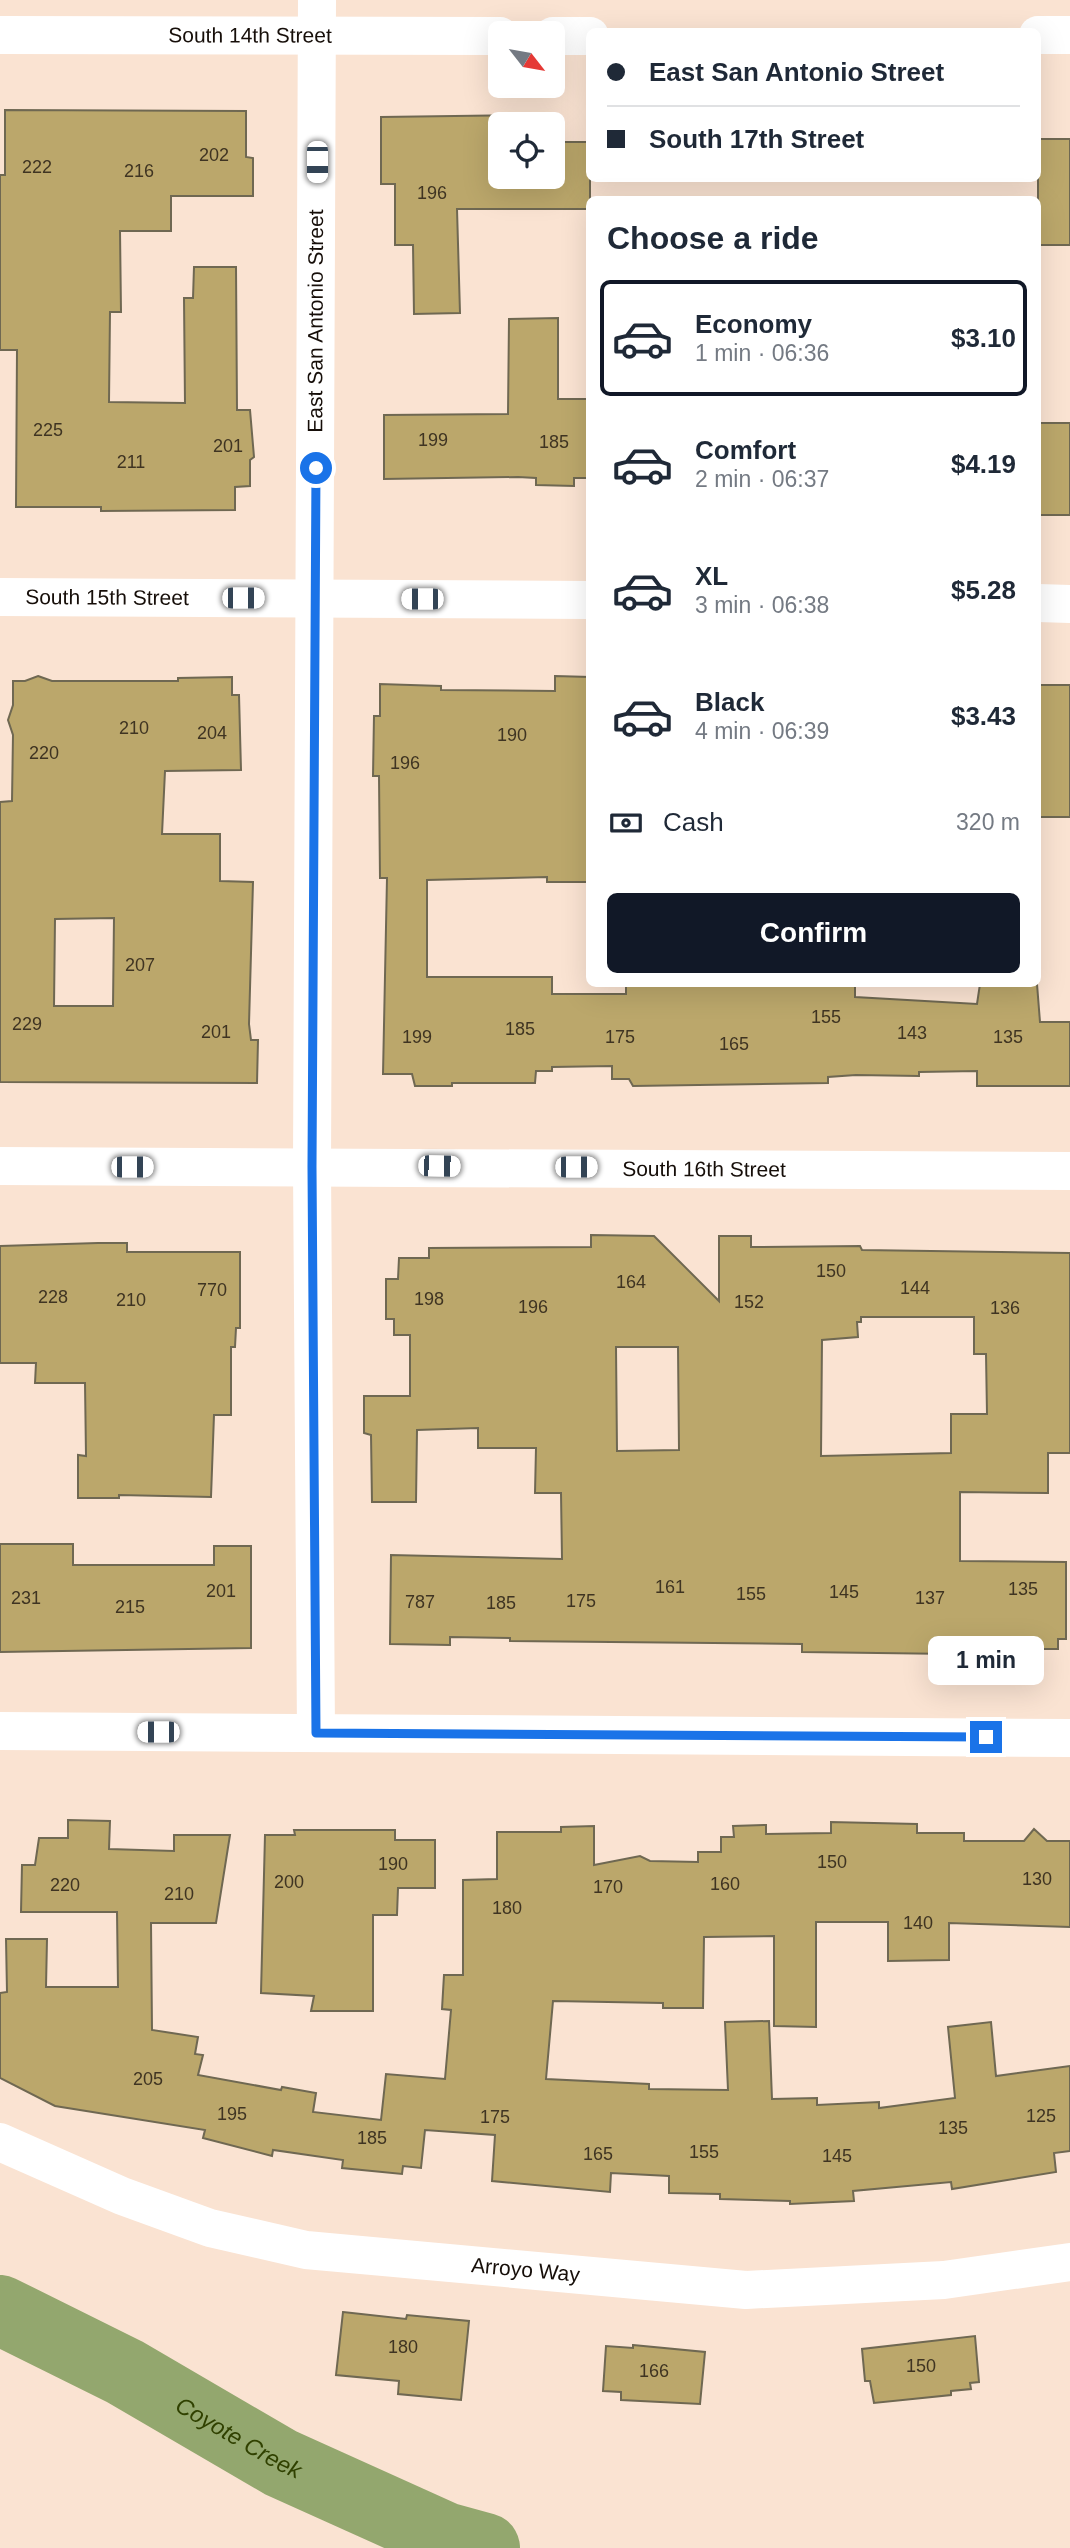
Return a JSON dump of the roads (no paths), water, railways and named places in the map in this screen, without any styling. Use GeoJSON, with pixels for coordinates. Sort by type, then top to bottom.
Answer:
{"type":"FeatureCollection","features":[{"type":"Feature","properties":{"kind":"street","name":"South 14th Street"},"geometry":{"type":"LineString","coordinates":[[0,34],[317,18],[488,35]]}},
{"type":"Feature","properties":{"kind":"street","name":"East San Antonio Street"},"geometry":{"type":"LineString","coordinates":[[316,1733],[312,1167],[317,18]]}},
{"type":"Feature","properties":{"kind":"street"},"geometry":{"type":"LineString","coordinates":[[1041,35],[1070,35]]}},
{"type":"Feature","properties":{"kind":"street"},"geometry":{"type":"LineString","coordinates":[[565,36],[586,36]]}},
{"type":"Feature","properties":{"kind":"street","name":"South 15th Street"},"geometry":{"type":"LineString","coordinates":[[0,597],[586,600]]}},
{"type":"Feature","properties":{"kind":"street"},"geometry":{"type":"LineString","coordinates":[[1041,603],[1070,604]]}},
{"type":"Feature","properties":{"kind":"street","name":"South 16th Street"},"geometry":{"type":"LineString","coordinates":[[0,1166],[1070,1171]]}},
{"type":"Feature","properties":{"kind":"street"},"geometry":{"type":"LineString","coordinates":[[0,1731],[1070,1738]]}},
{"type":"Feature","properties":{"kind":"street","name":"Arroyo Way"},"geometry":{"type":"LineString","coordinates":[[0,2143],[122,2196],[210,2228],[306,2250],[746,2290],[944,2280],[1070,2262]]}},
{"type":"Feature","properties":{"kind":"waterway","name":"Coyote Creek"},"geometry":{"type":"LineString","coordinates":[[0,2310],[125,2372],[281,2463],[445,2537],[485,2548]]}}]}
